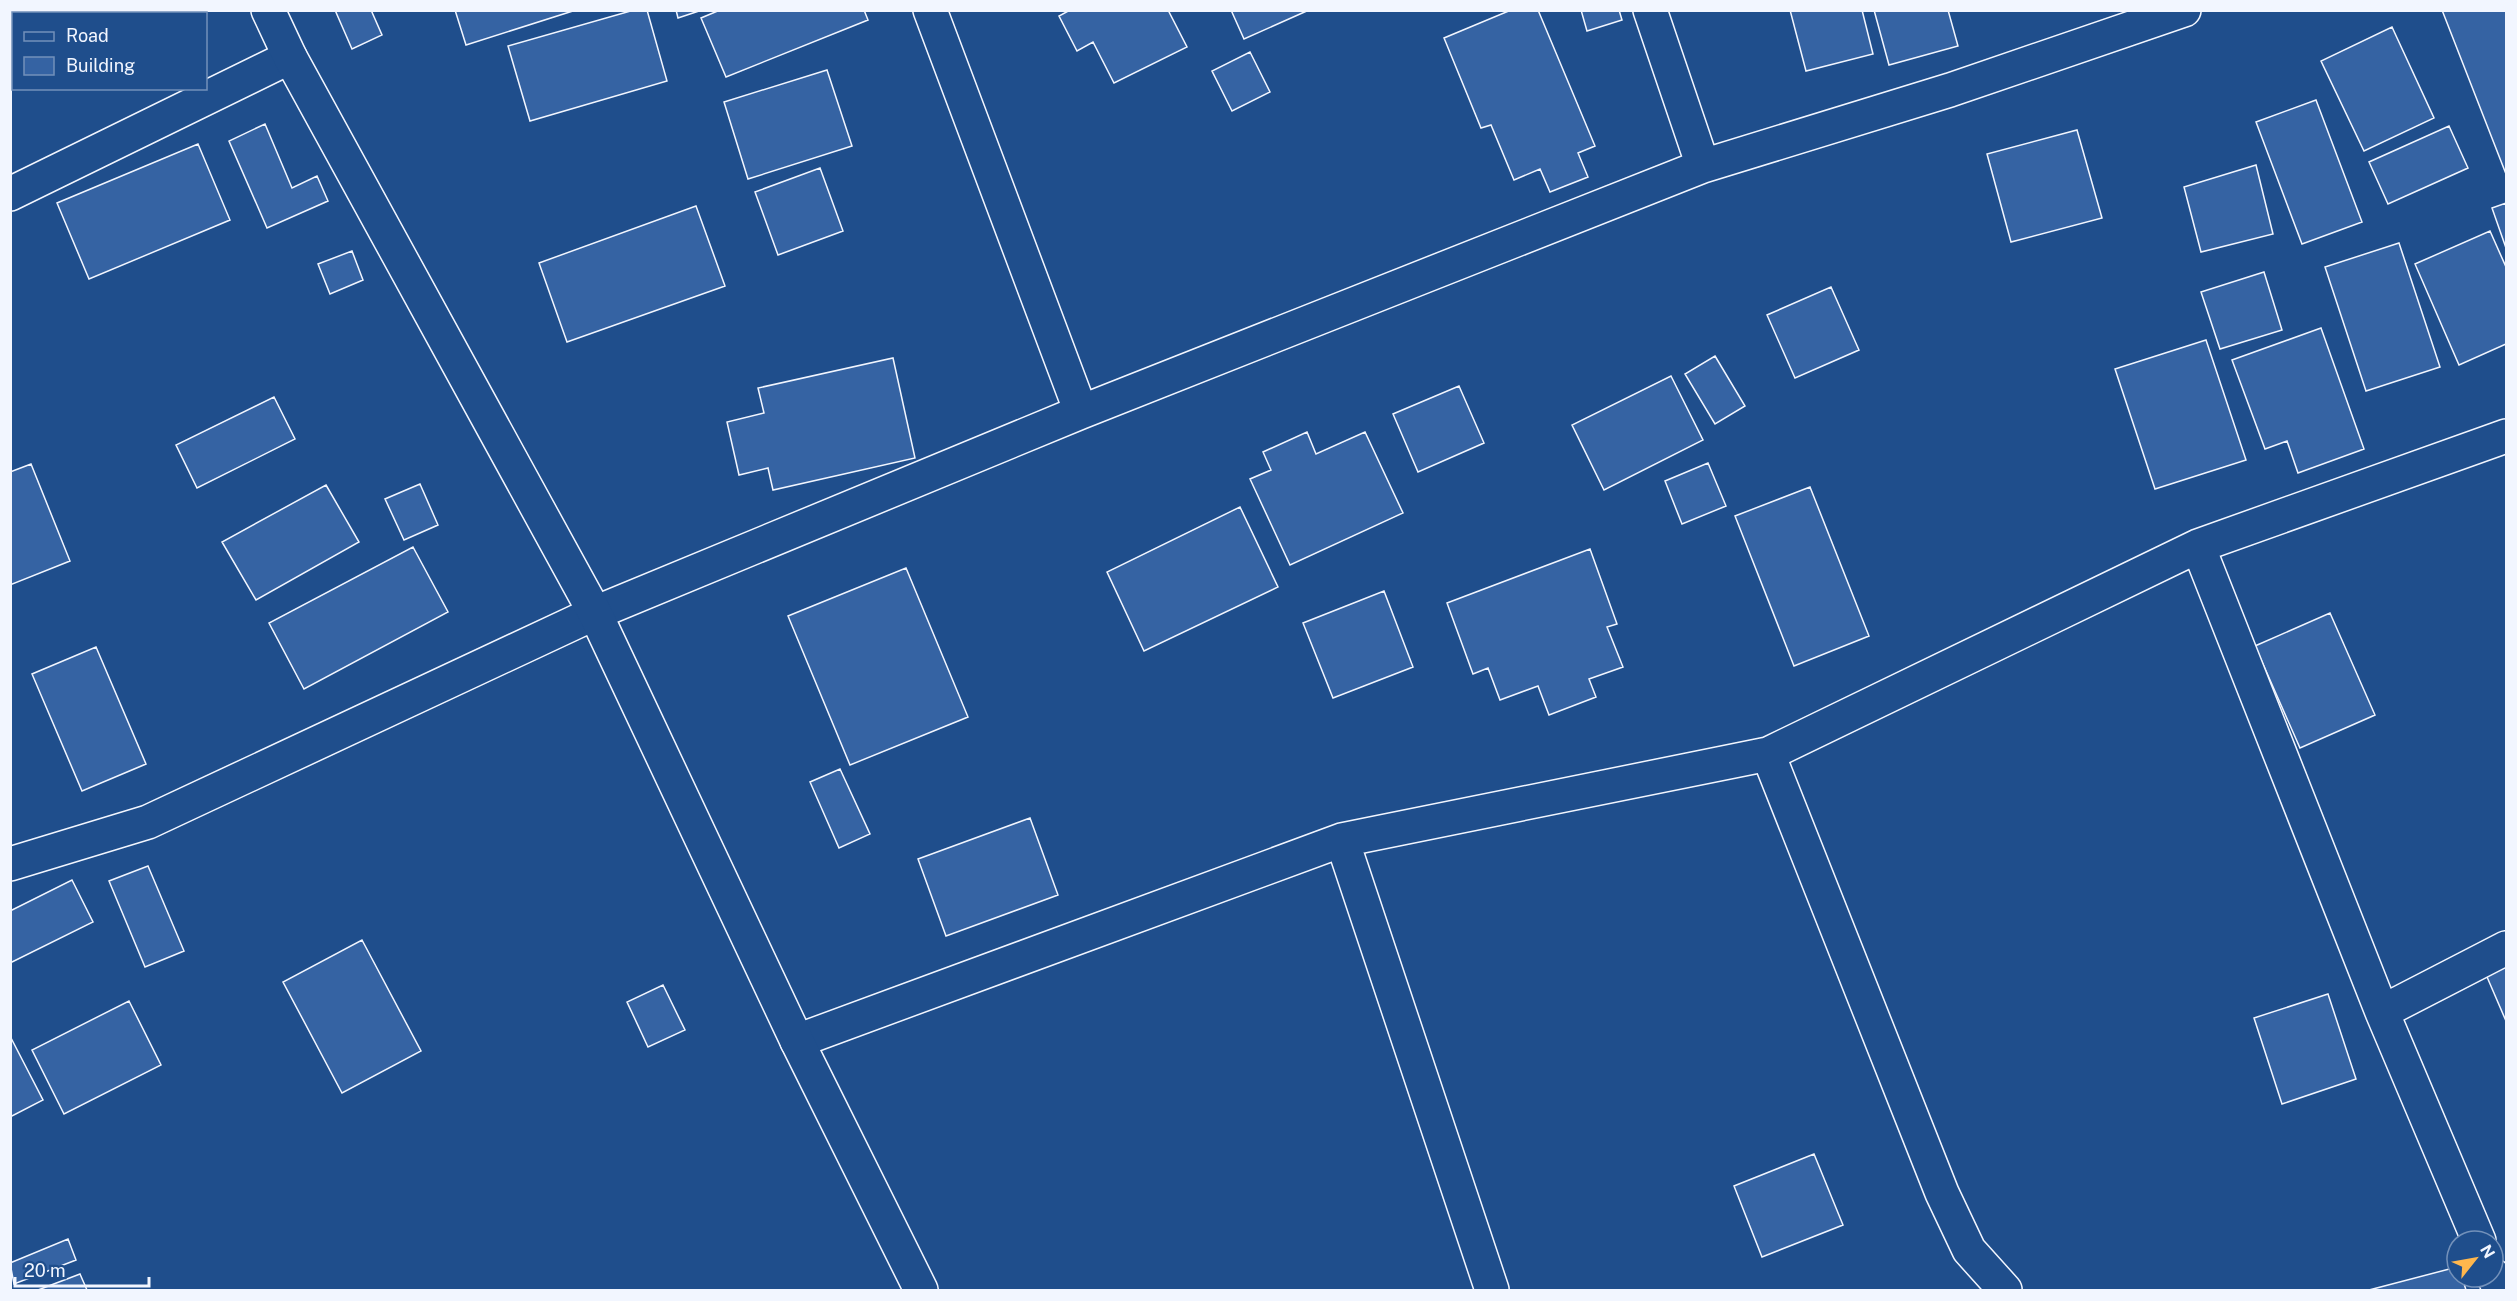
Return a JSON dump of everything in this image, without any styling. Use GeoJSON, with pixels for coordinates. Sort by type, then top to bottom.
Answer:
{"type":"FeatureCollection","features":[{"type":"Feature","properties":{"kind":"street"},"geometry":{"type":"LineString","coordinates":[[268,10],[290,57],[595,613],[797,1041],[921,1290]]}},
{"type":"Feature","properties":{"kind":"street"},"geometry":{"type":"LineString","coordinates":[[930,10],[1081,412]]}},
{"type":"Feature","properties":{"kind":"street"},"geometry":{"type":"LineString","coordinates":[[1650,10],[1703,166]]}},
{"type":"Feature","properties":{"kind":"street"},"geometry":{"type":"LineString","coordinates":[[10,864],[148,822],[595,613],[1081,412],[1703,166],[1950,90],[2184,10]]}},
{"type":"Feature","properties":{"kind":"street"},"geometry":{"type":"LineString","coordinates":[[10,194],[290,57]]}},
{"type":"Feature","properties":{"kind":"street"},"geometry":{"type":"LineString","coordinates":[[797,1041],[1342,840],[1768,754],[2198,546],[2506,436]]}},
{"type":"Feature","properties":{"kind":"street"},"geometry":{"type":"LineString","coordinates":[[2198,546],[2382,1012],[2474,1229]]}},
{"type":"Feature","properties":{"kind":"street"},"geometry":{"type":"LineString","coordinates":[[1768,754],[1942,1193],[1969,1250],[2005,1290]]}},
{"type":"Feature","properties":{"kind":"street"},"geometry":{"type":"LineString","coordinates":[[1342,840],[1492,1290]]}},
{"type":"Feature","properties":{"kind":"street"},"geometry":{"type":"LineString","coordinates":[[2382,1012],[2506,948]]}},
{"type":"Feature","properties":{"kind":"building"},"geometry":{"type":"Polygon","coordinates":[[[335,10],[371,10],[382,35],[352,49],[335,10]]]}},
{"type":"Feature","properties":{"kind":"building"},"geometry":{"type":"Polygon","coordinates":[[[455,10],[576,10],[466,45],[455,10]]]}},
{"type":"Feature","properties":{"kind":"building"},"geometry":{"type":"Polygon","coordinates":[[[634,10],[647,10],[667,81],[530,121],[508,46],[634,10]]]}},
{"type":"Feature","properties":{"kind":"building"},"geometry":{"type":"Polygon","coordinates":[[[676,10],[702,10],[678,18],[676,10]]]}},
{"type":"Feature","properties":{"kind":"building"},"geometry":{"type":"Polygon","coordinates":[[[720,10],[864,10],[868,20],[726,77],[701,18],[720,10]]]}},
{"type":"Feature","properties":{"kind":"building"},"geometry":{"type":"Polygon","coordinates":[[[1070,10],[1168,10],[1187,47],[1114,83],[1093,42],[1077,51],[1059,16],[1070,10]]]}},
{"type":"Feature","properties":{"kind":"building"},"geometry":{"type":"Polygon","coordinates":[[[1231,10],[1309,10],[1244,39],[1231,10]]]}},
{"type":"Feature","properties":{"kind":"building"},"geometry":{"type":"Polygon","coordinates":[[[1511,10],[1538,10],[1595,146],[1578,153],[1588,177],[1550,192],[1540,169],[1514,180],[1491,125],[1481,128],[1444,38],[1511,10]]]}},
{"type":"Feature","properties":{"kind":"building"},"geometry":{"type":"Polygon","coordinates":[[[1581,10],[1619,10],[1622,20],[1587,31],[1581,10]]]}},
{"type":"Feature","properties":{"kind":"building"},"geometry":{"type":"Polygon","coordinates":[[[1790,10],[1862,10],[1873,54],[1806,71],[1790,10]]]}},
{"type":"Feature","properties":{"kind":"building"},"geometry":{"type":"Polygon","coordinates":[[[1874,10],[1948,10],[1958,46],[1889,65],[1874,10]]]}},
{"type":"Feature","properties":{"kind":"building"},"geometry":{"type":"Polygon","coordinates":[[[2442,10],[2506,10],[2506,174],[2442,10]]]}},
{"type":"Feature","properties":{"kind":"building"},"geometry":{"type":"Polygon","coordinates":[[[2392,27],[2434,118],[2364,151],[2321,61],[2392,27]]]}},
{"type":"Feature","properties":{"kind":"building"},"geometry":{"type":"Polygon","coordinates":[[[1250,52],[1270,92],[1232,111],[1212,71],[1250,52]]]}},
{"type":"Feature","properties":{"kind":"building"},"geometry":{"type":"Polygon","coordinates":[[[827,70],[852,146],[748,179],[724,102],[827,70]]]}},
{"type":"Feature","properties":{"kind":"building"},"geometry":{"type":"Polygon","coordinates":[[[2316,100],[2362,222],[2302,244],[2256,122],[2316,100]]]}},
{"type":"Feature","properties":{"kind":"building"},"geometry":{"type":"Polygon","coordinates":[[[265,124],[292,188],[317,176],[328,201],[267,228],[229,141],[265,124]]]}},
{"type":"Feature","properties":{"kind":"building"},"geometry":{"type":"Polygon","coordinates":[[[2449,126],[2468,168],[2388,204],[2369,162],[2449,126]]]}},
{"type":"Feature","properties":{"kind":"building"},"geometry":{"type":"Polygon","coordinates":[[[2077,130],[2102,218],[2011,242],[1987,154],[2077,130]]]}},
{"type":"Feature","properties":{"kind":"building"},"geometry":{"type":"Polygon","coordinates":[[[198,144],[230,220],[89,279],[57,203],[198,144]]]}},
{"type":"Feature","properties":{"kind":"building"},"geometry":{"type":"Polygon","coordinates":[[[2256,165],[2273,234],[2201,252],[2184,187],[2256,165]]]}},
{"type":"Feature","properties":{"kind":"building"},"geometry":{"type":"Polygon","coordinates":[[[820,168],[843,231],[778,255],[755,192],[820,168]]]}},
{"type":"Feature","properties":{"kind":"building"},"geometry":{"type":"Polygon","coordinates":[[[2506,203],[2506,248],[2492,208],[2506,203]]]}},
{"type":"Feature","properties":{"kind":"building"},"geometry":{"type":"Polygon","coordinates":[[[696,206],[725,286],[567,342],[539,263],[696,206]]]}},
{"type":"Feature","properties":{"kind":"building"},"geometry":{"type":"Polygon","coordinates":[[[2490,231],[2506,267],[2506,344],[2459,365],[2415,264],[2490,231]]]}},
{"type":"Feature","properties":{"kind":"building"},"geometry":{"type":"Polygon","coordinates":[[[2399,243],[2440,367],[2366,391],[2325,267],[2399,243]]]}},
{"type":"Feature","properties":{"kind":"building"},"geometry":{"type":"Polygon","coordinates":[[[352,251],[363,280],[330,294],[318,264],[352,251]]]}},
{"type":"Feature","properties":{"kind":"building"},"geometry":{"type":"Polygon","coordinates":[[[2264,272],[2282,330],[2220,349],[2201,292],[2264,272]]]}},
{"type":"Feature","properties":{"kind":"building"},"geometry":{"type":"Polygon","coordinates":[[[1831,287],[1859,350],[1795,378],[1767,315],[1831,287]]]}},
{"type":"Feature","properties":{"kind":"building"},"geometry":{"type":"Polygon","coordinates":[[[2321,328],[2364,449],[2298,473],[2287,441],[2265,449],[2232,360],[2321,328]]]}},
{"type":"Feature","properties":{"kind":"building"},"geometry":{"type":"Polygon","coordinates":[[[2206,340],[2246,460],[2155,489],[2115,369],[2206,340]]]}},
{"type":"Feature","properties":{"kind":"building"},"geometry":{"type":"Polygon","coordinates":[[[1715,356],[1745,406],[1715,424],[1685,374],[1715,356]]]}},
{"type":"Feature","properties":{"kind":"building"},"geometry":{"type":"Polygon","coordinates":[[[893,358],[915,458],[773,490],[768,468],[739,475],[727,422],[764,413],[758,388],[893,358]]]}},
{"type":"Feature","properties":{"kind":"building"},"geometry":{"type":"Polygon","coordinates":[[[1671,376],[1703,440],[1604,490],[1572,425],[1671,376]]]}},
{"type":"Feature","properties":{"kind":"building"},"geometry":{"type":"Polygon","coordinates":[[[1459,386],[1484,443],[1418,472],[1393,414],[1459,386]]]}},
{"type":"Feature","properties":{"kind":"building"},"geometry":{"type":"Polygon","coordinates":[[[274,397],[295,439],[197,488],[176,445],[274,397]]]}},
{"type":"Feature","properties":{"kind":"building"},"geometry":{"type":"Polygon","coordinates":[[[1307,432],[1316,454],[1365,432],[1403,513],[1290,565],[1250,479],[1271,470],[1263,452],[1307,432]]]}},
{"type":"Feature","properties":{"kind":"building"},"geometry":{"type":"Polygon","coordinates":[[[1708,463],[1726,506],[1682,524],[1665,481],[1708,463]]]}},
{"type":"Feature","properties":{"kind":"building"},"geometry":{"type":"Polygon","coordinates":[[[31,464],[70,561],[10,585],[10,472],[31,464]]]}},
{"type":"Feature","properties":{"kind":"building"},"geometry":{"type":"Polygon","coordinates":[[[420,484],[438,525],[404,540],[385,499],[420,484]]]}},
{"type":"Feature","properties":{"kind":"building"},"geometry":{"type":"Polygon","coordinates":[[[326,485],[359,542],[256,600],[222,542],[326,485]]]}},
{"type":"Feature","properties":{"kind":"building"},"geometry":{"type":"Polygon","coordinates":[[[1810,487],[1869,636],[1794,666],[1735,516],[1810,487]]]}},
{"type":"Feature","properties":{"kind":"building"},"geometry":{"type":"Polygon","coordinates":[[[1240,507],[1278,587],[1144,651],[1107,572],[1240,507]]]}},
{"type":"Feature","properties":{"kind":"building"},"geometry":{"type":"Polygon","coordinates":[[[413,547],[448,612],[304,689],[269,623],[413,547]]]}},
{"type":"Feature","properties":{"kind":"building"},"geometry":{"type":"Polygon","coordinates":[[[1590,549],[1617,624],[1607,627],[1623,667],[1589,679],[1596,697],[1549,715],[1538,686],[1500,700],[1488,668],[1473,674],[1447,603],[1590,549]]]}},
{"type":"Feature","properties":{"kind":"building"},"geometry":{"type":"Polygon","coordinates":[[[906,568],[968,717],[850,765],[788,616],[906,568]]]}},
{"type":"Feature","properties":{"kind":"building"},"geometry":{"type":"Polygon","coordinates":[[[1384,591],[1413,667],[1333,698],[1303,623],[1384,591]]]}},
{"type":"Feature","properties":{"kind":"building"},"geometry":{"type":"Polygon","coordinates":[[[2330,613],[2375,715],[2300,748],[2255,646],[2330,613]]]}},
{"type":"Feature","properties":{"kind":"building"},"geometry":{"type":"Polygon","coordinates":[[[96,647],[146,764],[82,791],[32,674],[96,647]]]}},
{"type":"Feature","properties":{"kind":"building"},"geometry":{"type":"Polygon","coordinates":[[[840,769],[870,834],[839,848],[810,782],[840,769]]]}},
{"type":"Feature","properties":{"kind":"building"},"geometry":{"type":"Polygon","coordinates":[[[1030,818],[1058,895],[946,936],[918,859],[1030,818]]]}},
{"type":"Feature","properties":{"kind":"building"},"geometry":{"type":"Polygon","coordinates":[[[148,866],[184,951],[145,967],[109,881],[148,866]]]}},
{"type":"Feature","properties":{"kind":"building"},"geometry":{"type":"Polygon","coordinates":[[[72,880],[93,922],[10,963],[10,911],[72,880]]]}},
{"type":"Feature","properties":{"kind":"building"},"geometry":{"type":"Polygon","coordinates":[[[362,940],[421,1051],[342,1093],[283,982],[362,940]]]}},
{"type":"Feature","properties":{"kind":"building"},"geometry":{"type":"Polygon","coordinates":[[[2506,952],[2506,1021],[2481,963],[2506,952]]]}},
{"type":"Feature","properties":{"kind":"building"},"geometry":{"type":"Polygon","coordinates":[[[663,985],[685,1030],[648,1047],[627,1002],[663,985]]]}},
{"type":"Feature","properties":{"kind":"building"},"geometry":{"type":"Polygon","coordinates":[[[2328,994],[2356,1079],[2282,1104],[2254,1018],[2328,994]]]}},
{"type":"Feature","properties":{"kind":"building"},"geometry":{"type":"Polygon","coordinates":[[[129,1001],[161,1065],[64,1114],[32,1050],[129,1001]]]}},
{"type":"Feature","properties":{"kind":"building"},"geometry":{"type":"Polygon","coordinates":[[[10,1036],[43,1100],[10,1117],[10,1036]]]}},
{"type":"Feature","properties":{"kind":"building"},"geometry":{"type":"Polygon","coordinates":[[[1814,1154],[1843,1225],[1762,1257],[1734,1186],[1814,1154]]]}},
{"type":"Feature","properties":{"kind":"building"},"geometry":{"type":"Polygon","coordinates":[[[68,1239],[76,1260],[14,1284],[10,1263],[68,1239]]]}},
{"type":"Feature","properties":{"kind":"building"},"geometry":{"type":"Polygon","coordinates":[[[2445,1270],[2445,1289],[2466,1290],[2369,1290],[2445,1270]]]}},
{"type":"Feature","properties":{"kind":"building"},"geometry":{"type":"Polygon","coordinates":[[[80,1274],[87,1290],[38,1290],[80,1274]]]}}]}
